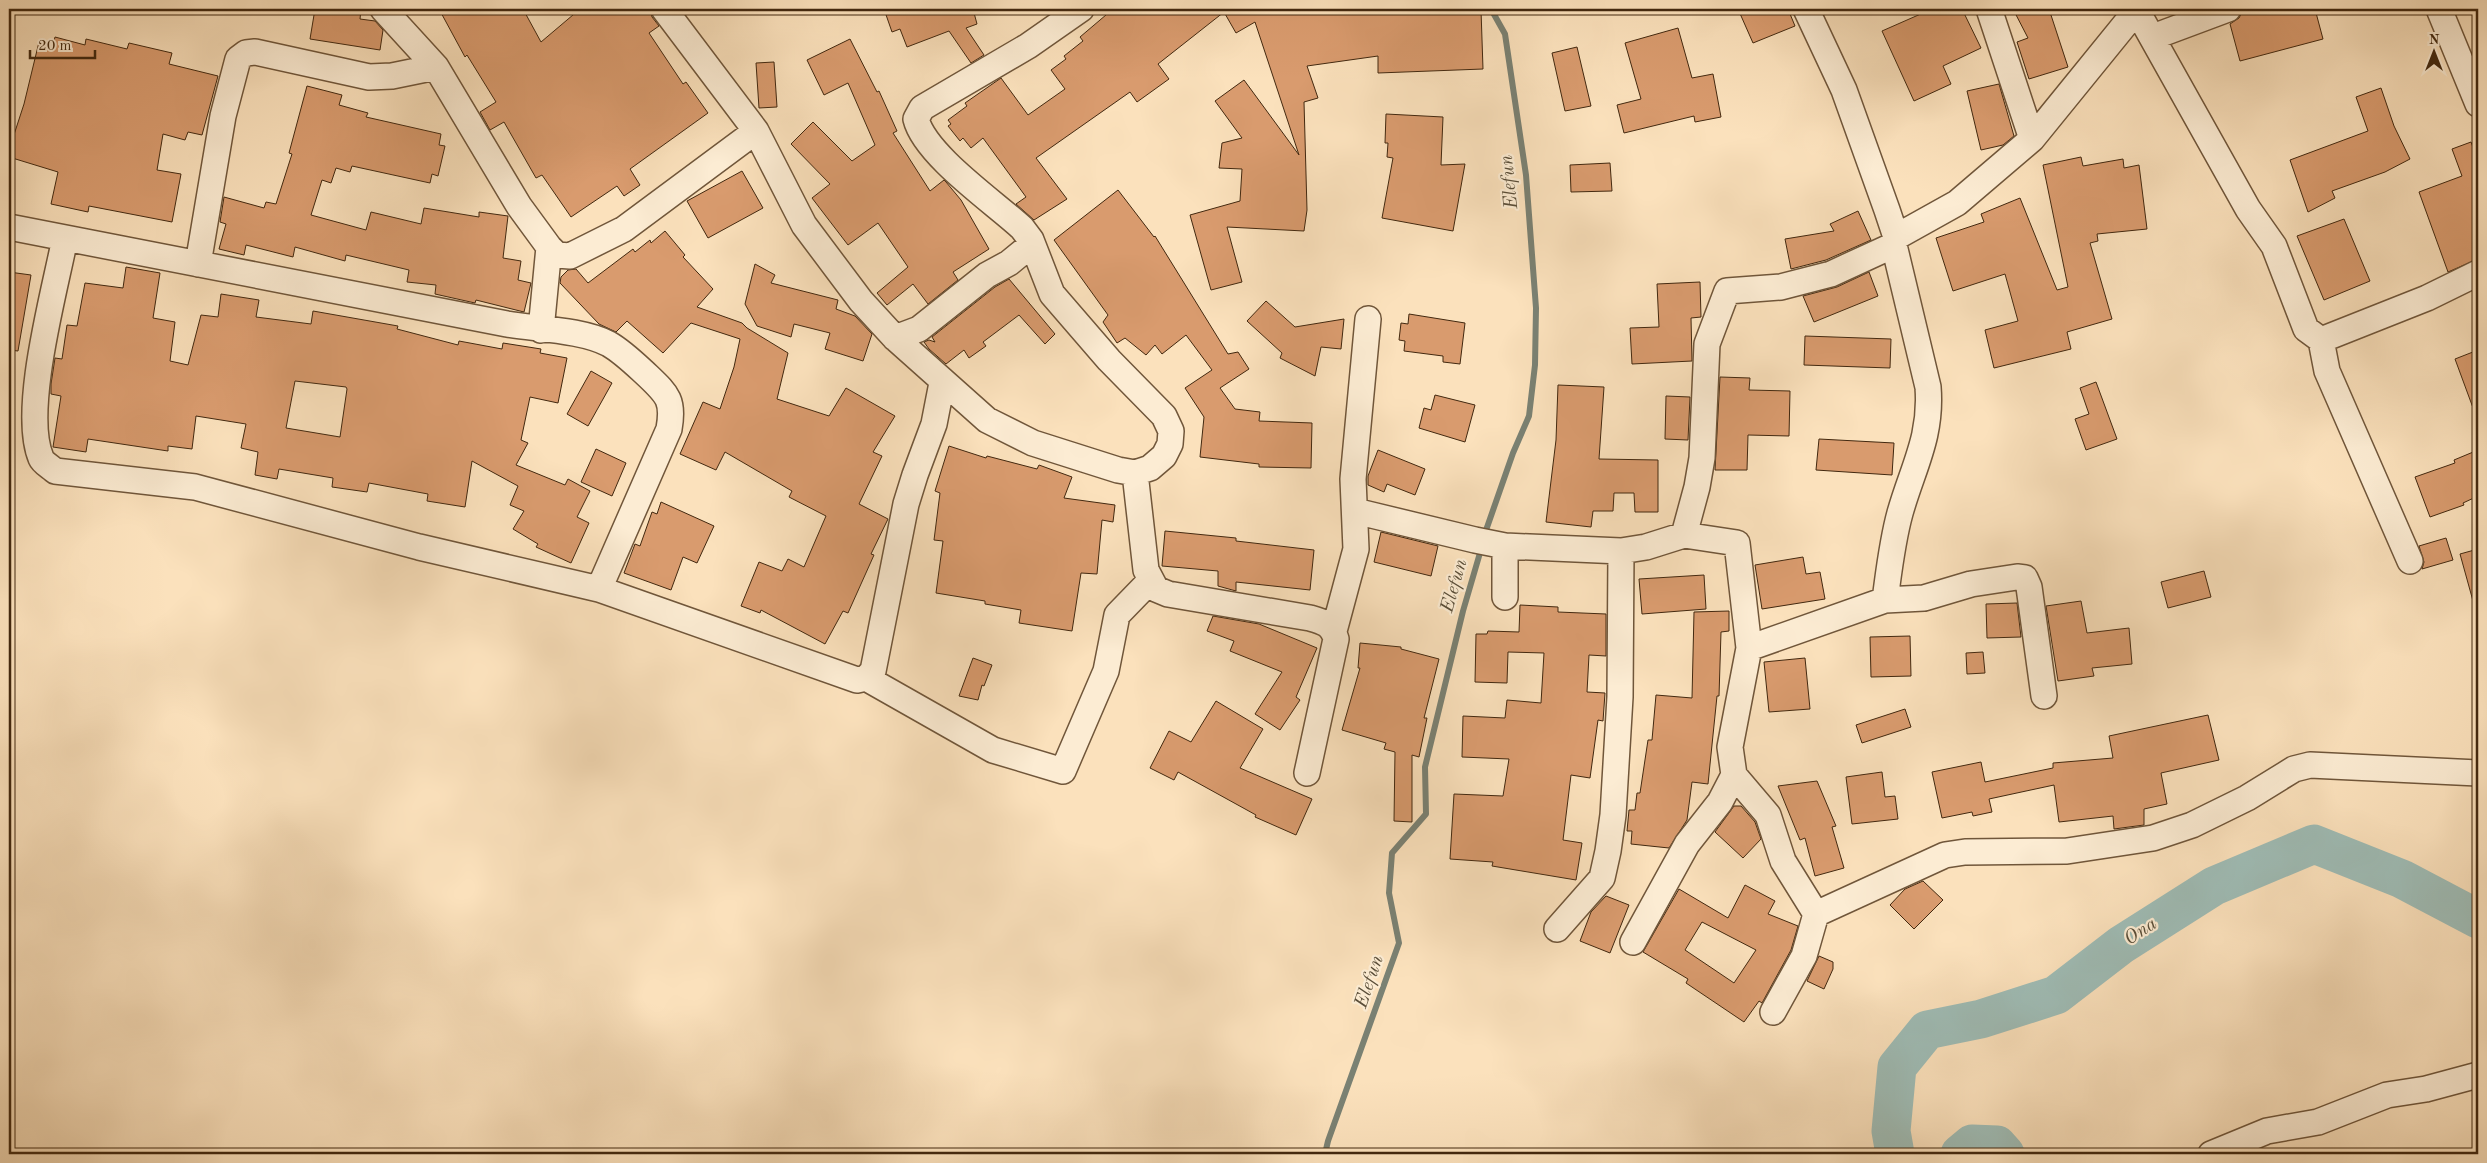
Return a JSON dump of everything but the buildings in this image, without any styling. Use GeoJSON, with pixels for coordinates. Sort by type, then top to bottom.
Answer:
{"type":"FeatureCollection","features":[{"type":"Feature","properties":{"kind":"street"},"geometry":{"type":"LineString","coordinates":[[383,9],[436,67],[519,206],[549,248],[557,255],[570,256],[624,229],[756,131]]}},
{"type":"Feature","properties":{"kind":"street"},"geometry":{"type":"LineString","coordinates":[[664,9],[756,131],[804,225],[862,301],[895,338],[942,382],[987,420],[1033,443],[1118,470],[1135,473],[1150,468],[1164,456],[1170,444],[1171,431],[1164,416],[1109,360],[1052,294],[1031,240],[1022,228],[946,163],[918,128],[916,119],[922,108],[1028,46],[1080,9]]}},
{"type":"Feature","properties":{"kind":"street"},"geometry":{"type":"LineString","coordinates":[[1806,9],[1844,90],[1887,210],[1928,387],[1930,407],[1927,432],[1900,513],[1892,546],[1885,600]]}},
{"type":"Feature","properties":{"kind":"street"},"geometry":{"type":"LineString","coordinates":[[1989,9],[2032,139]]}},
{"type":"Feature","properties":{"kind":"street"},"geometry":{"type":"LineString","coordinates":[[2153,37],[2228,9]]}},
{"type":"Feature","properties":{"kind":"street"},"geometry":{"type":"LineString","coordinates":[[2439,9],[2478,104]]}},
{"type":"Feature","properties":{"kind":"street"},"geometry":{"type":"LineString","coordinates":[[1684,536],[1697,487],[1702,458],[1707,344],[1726,291],[1782,288],[1831,274],[1895,241],[1957,203],[2032,139],[2136,10],[2153,37],[2248,209],[2274,246],[2306,329],[2321,340],[2327,371],[2410,561]]}},
{"type":"Feature","properties":{"kind":"street"},"geometry":{"type":"LineString","coordinates":[[198,264],[222,116],[238,60],[246,53],[255,52],[369,77],[392,76],[436,67]]}},
{"type":"Feature","properties":{"kind":"street"},"geometry":{"type":"LineString","coordinates":[[1887,210],[1921,224]]}},
{"type":"Feature","properties":{"kind":"street"},"geometry":{"type":"LineString","coordinates":[[9,227],[541,330],[579,335],[608,344],[634,363],[663,390],[672,410],[669,429],[599,589]]}},
{"type":"Feature","properties":{"kind":"street"},"geometry":{"type":"LineString","coordinates":[[65,238],[37,380],[36,436],[42,459],[55,471],[196,487],[420,547],[599,589],[857,680],[866,678],[872,671],[906,504],[934,424],[942,382]]}},
{"type":"Feature","properties":{"kind":"street"},"geometry":{"type":"LineString","coordinates":[[895,338],[919,329],[987,275],[1009,263],[1026,249],[1031,240]]}},
{"type":"Feature","properties":{"kind":"street"},"geometry":{"type":"LineString","coordinates":[[541,330],[549,248]]}},
{"type":"Feature","properties":{"kind":"street"},"geometry":{"type":"LineString","coordinates":[[2321,340],[2427,298],[2478,274]]}},
{"type":"Feature","properties":{"kind":"street"},"geometry":{"type":"LineString","coordinates":[[1307,773],[1336,640],[1334,630],[1356,549],[1353,479],[1368,319]]}},
{"type":"Feature","properties":{"kind":"street"},"geometry":{"type":"LineString","coordinates":[[1135,473],[1146,570],[1150,581],[1156,589],[1168,594],[1310,618],[1328,623],[1334,630]]}},
{"type":"Feature","properties":{"kind":"street"},"geometry":{"type":"LineString","coordinates":[[1355,511],[1491,543],[1621,551],[1646,547],[1684,536],[1737,543],[1749,648],[1730,747],[1734,775],[1768,815],[1783,861],[1816,914],[1804,956],[1773,1012]]}},
{"type":"Feature","properties":{"kind":"street"},"geometry":{"type":"LineString","coordinates":[[1491,543],[1505,597]]}},
{"type":"Feature","properties":{"kind":"street"},"geometry":{"type":"LineString","coordinates":[[1558,929],[1602,878],[1608,851],[1613,815],[1620,697],[1621,551]]}},
{"type":"Feature","properties":{"kind":"street"},"geometry":{"type":"LineString","coordinates":[[1749,648],[1885,600],[1924,598],[1970,584],[2017,577],[2025,578],[2029,587],[2044,696]]}},
{"type":"Feature","properties":{"kind":"street"},"geometry":{"type":"LineString","coordinates":[[866,678],[993,750],[1063,771],[1106,671],[1116,615],[1150,581]]}},
{"type":"Feature","properties":{"kind":"street"},"geometry":{"type":"LineString","coordinates":[[1816,914],[1945,855],[1965,852],[2067,851],[2153,838],[2192,825],[2247,798],[2294,769],[2310,765],[2478,773]]}},
{"type":"Feature","properties":{"kind":"street"},"geometry":{"type":"LineString","coordinates":[[1633,942],[1687,844],[1720,802],[1734,775]]}},
{"type":"Feature","properties":{"kind":"street"},"geometry":{"type":"LineString","coordinates":[[2211,1154],[2267,1130],[2318,1122],[2387,1096],[2426,1089],[2478,1075]]}},
{"type":"Feature","properties":{"kind":"waterway","name":"Elefun"},"geometry":{"type":"LineString","coordinates":[[1484,536],[1513,453],[1529,416],[1535,365],[1536,308],[1526,175],[1505,34],[1491,9]]}},
{"type":"Feature","properties":{"kind":"waterway","name":"Elefun"},"geometry":{"type":"LineString","coordinates":[[1325,1154],[1399,943],[1389,893],[1392,853],[1426,814],[1425,767],[1463,611],[1482,546]]}},
{"type":"Feature","properties":{"kind":"waterway","name":"Ona"},"geometry":{"type":"LineString","coordinates":[[1895,1154],[1891,1131],[1897,1067],[1927,1030],[1981,1019],[2056,995],[2121,945],[2214,886],[2314,844],[2402,879],[2478,919]]}},
{"type":"Feature","properties":{"kind":"waterway","name":"Ona"},"geometry":{"type":"LineString","coordinates":[[1960,1154],[1972,1144],[1997,1145],[2005,1154]]}}]}
